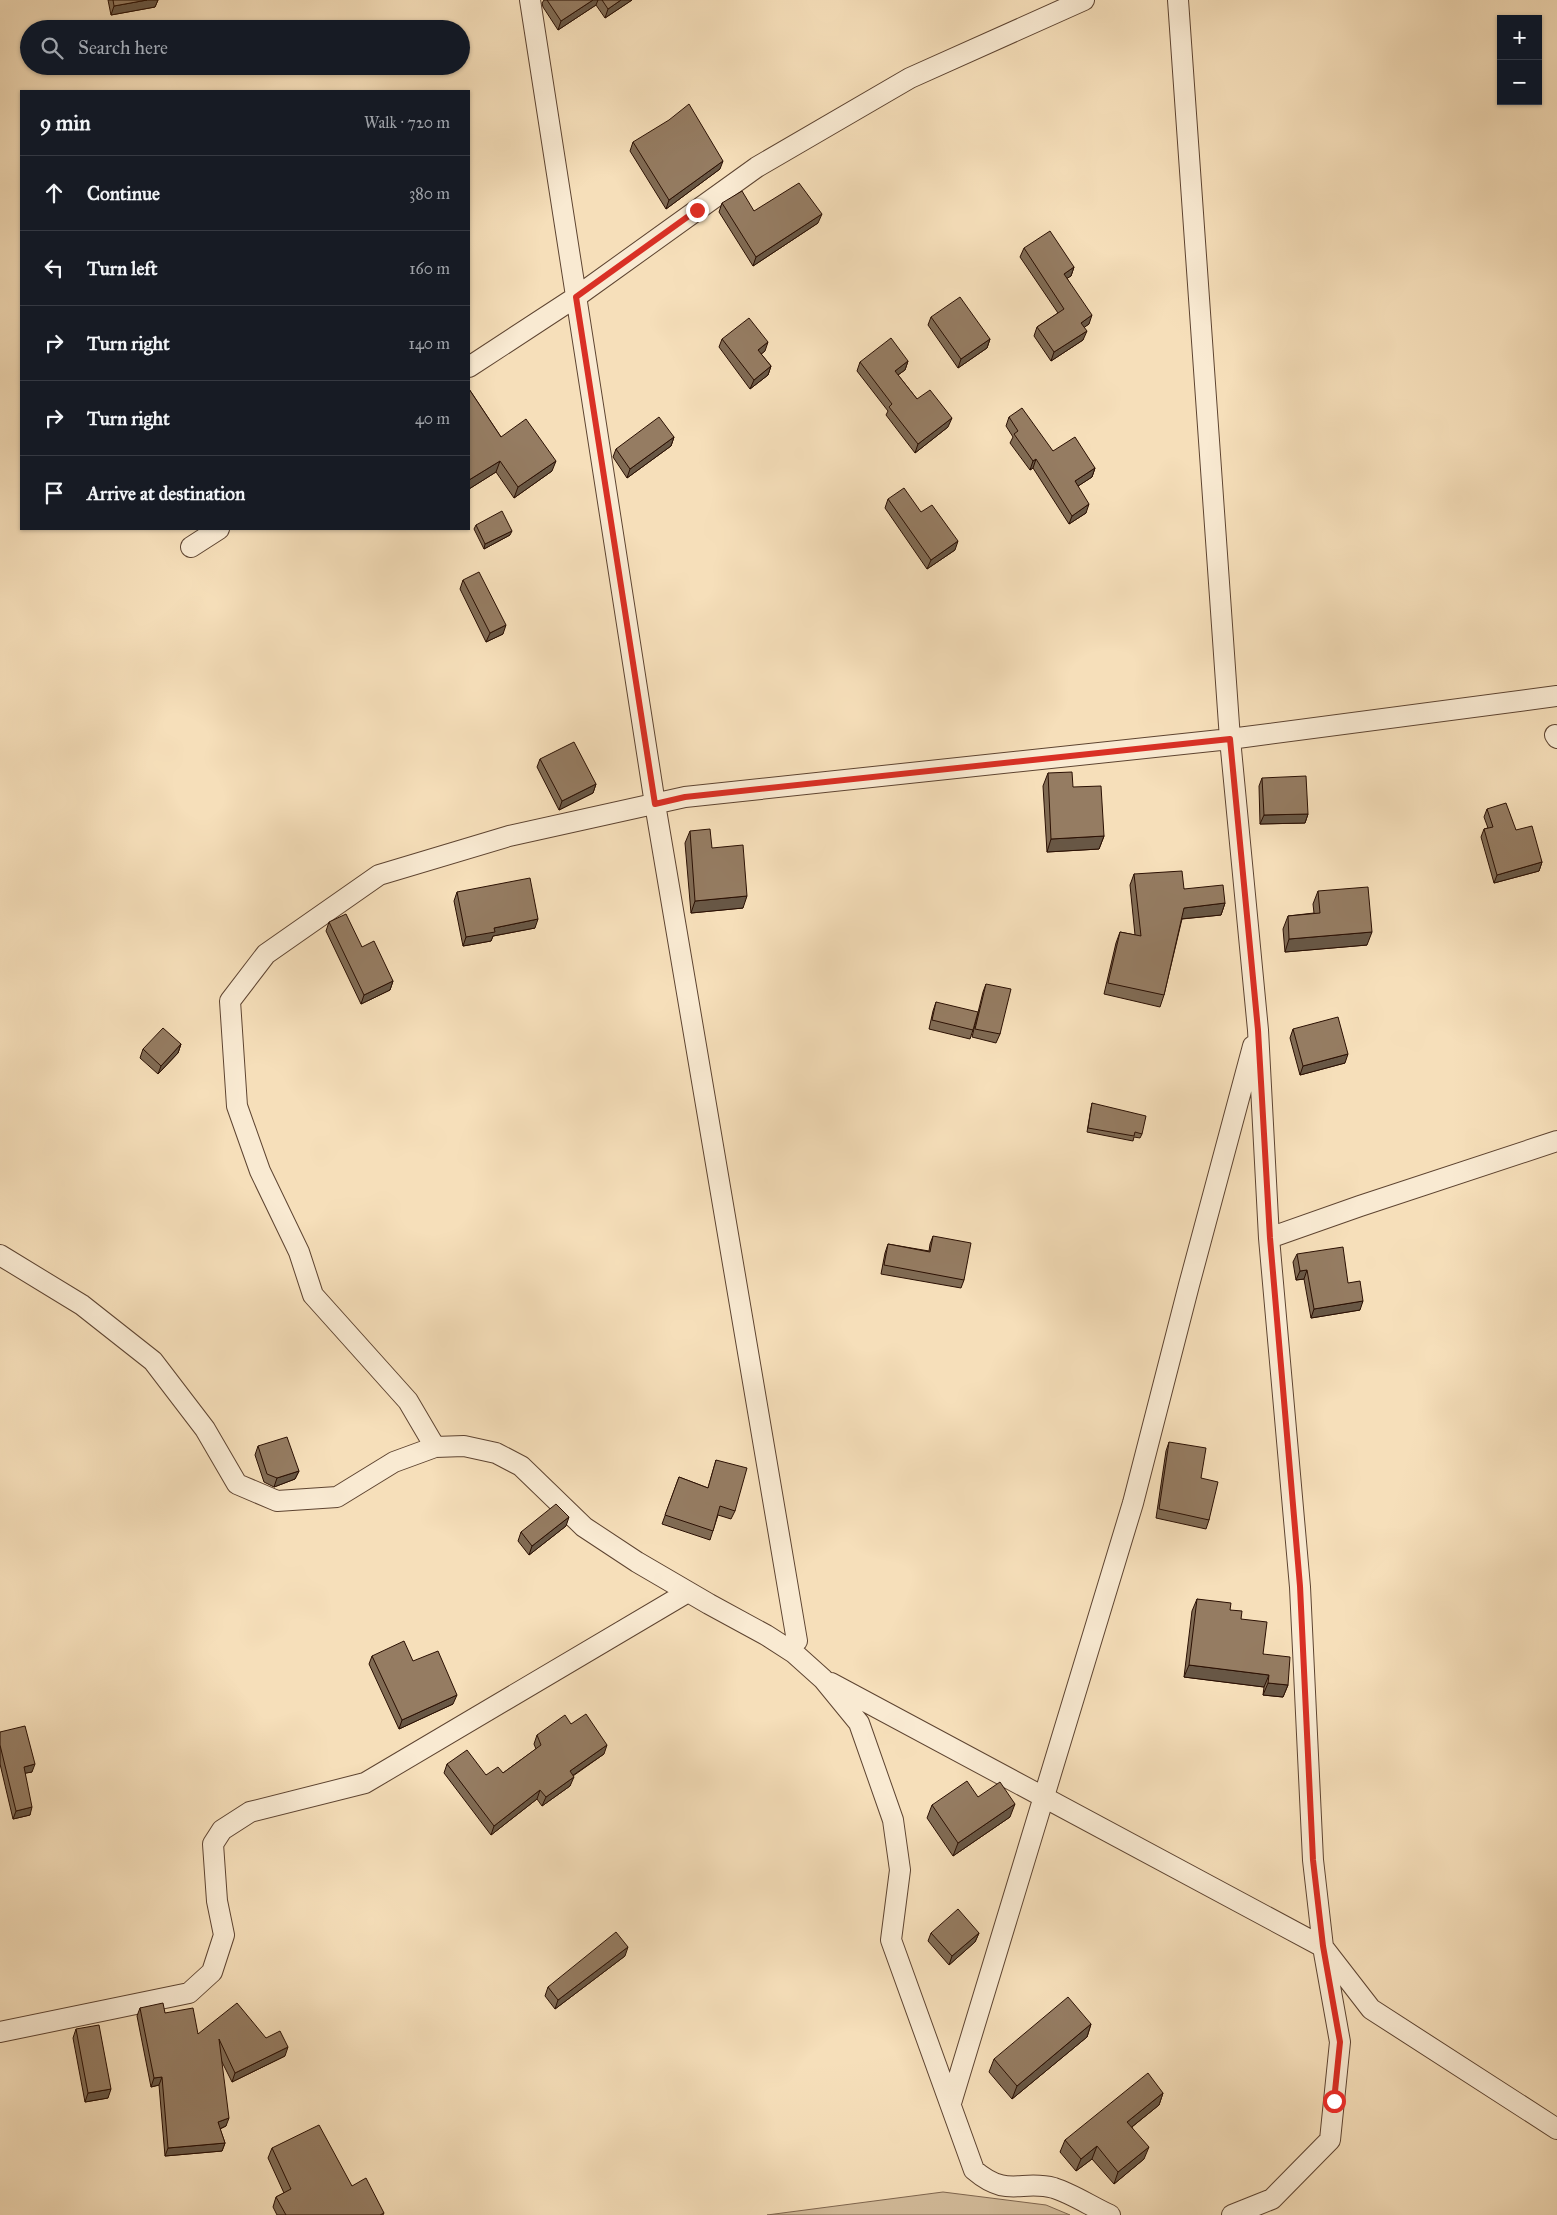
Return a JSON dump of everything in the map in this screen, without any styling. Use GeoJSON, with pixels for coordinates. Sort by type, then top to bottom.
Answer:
{"type":"FeatureCollection","features":[{"type":"Feature","properties":{"kind":"street"},"geometry":{"type":"LineString","coordinates":[[530,0],[655,804],[797,1641]]}},
{"type":"Feature","properties":{"kind":"street"},"geometry":{"type":"LineString","coordinates":[[470,366],[576,297],[757,167],[910,78],[1084,0]]}},
{"type":"Feature","properties":{"kind":"street"},"geometry":{"type":"LineString","coordinates":[[1178,0],[1230,739],[1258,1030],[1270,1238],[1300,1586],[1313,1860],[1323,1946],[1340,2042],[1330,2140],[1272,2199],[1232,2215]]}},
{"type":"Feature","properties":{"kind":"street"},"geometry":{"type":"LineString","coordinates":[[191,547],[217,530]]}},
{"type":"Feature","properties":{"kind":"street"},"geometry":{"type":"LineString","coordinates":[[435,1447],[408,1401],[313,1295],[299,1252],[260,1171],[237,1106],[230,1001],[266,954],[379,875],[509,836],[685,797],[1230,739],[1557,696]]}},
{"type":"Feature","properties":{"kind":"street"},"geometry":{"type":"LineString","coordinates":[[951,2103],[1133,1503],[1188,1285],[1258,1030]]}},
{"type":"Feature","properties":{"kind":"street"},"geometry":{"type":"LineString","coordinates":[[1270,1238],[1557,1141]]}},
{"type":"Feature","properties":{"kind":"street"},"geometry":{"type":"LineString","coordinates":[[0,1254],[82,1306],[153,1361],[205,1429],[237,1484],[277,1500],[337,1497],[394,1462],[435,1447],[464,1446],[496,1453],[521,1466],[584,1527],[636,1562],[766,1635],[794,1653],[822,1678],[859,1723],[893,1820],[900,1870],[891,1940],[974,2170],[980,2176],[1008,2188],[1054,2188],[1110,2215]]}},
{"type":"Feature","properties":{"kind":"street"},"geometry":{"type":"LineString","coordinates":[[0,2032],[189,1993],[212,1972],[224,1935],[217,1901],[213,1844],[222,1830],[250,1812],[365,1783],[688,1592]]}},
{"type":"Feature","properties":{"kind":"street"},"geometry":{"type":"LineString","coordinates":[[822,1678],[1323,1946],[1370,2009],[1557,2129]]}},
{"type":"Feature","properties":{"kind":"shaded area"},"geometry":{"type":"Polygon","coordinates":[[[943,2192],[1046,2205],[1070,2215],[767,2215],[943,2192]]]}},
{"type":"Feature","properties":{"kind":"building"},"geometry":{"type":"Polygon","coordinates":[[[113,0],[147,0],[114,6],[113,0]]]}},
{"type":"Feature","properties":{"kind":"building"},"geometry":{"type":"Polygon","coordinates":[[[547,0],[593,0],[561,21],[547,0]]]}},
{"type":"Feature","properties":{"kind":"building"},"geometry":{"type":"Polygon","coordinates":[[[602,0],[621,0],[608,9],[602,0]]]}},
{"type":"Feature","properties":{"kind":"building"},"geometry":{"type":"Polygon","coordinates":[[[689,104],[723,161],[669,200],[633,142],[669,120],[689,104]]]}},
{"type":"Feature","properties":{"kind":"building"},"geometry":{"type":"Polygon","coordinates":[[[799,183],[822,214],[756,257],[722,203],[742,191],[754,211],[799,183]]]}},
{"type":"Feature","properties":{"kind":"building"},"geometry":{"type":"Polygon","coordinates":[[[1050,231],[1074,267],[1064,274],[1092,315],[1081,323],[1087,331],[1054,352],[1037,327],[1064,309],[1024,248],[1050,231]]]}},
{"type":"Feature","properties":{"kind":"building"},"geometry":{"type":"Polygon","coordinates":[[[960,297],[990,339],[961,359],[931,317],[960,297]]]}},
{"type":"Feature","properties":{"kind":"building"},"geometry":{"type":"Polygon","coordinates":[[[749,318],[768,342],[758,350],[771,366],[754,380],[722,339],[749,318]]]}},
{"type":"Feature","properties":{"kind":"building"},"geometry":{"type":"Polygon","coordinates":[[[891,338],[908,361],[895,371],[917,399],[930,390],[952,418],[918,444],[889,407],[892,404],[860,362],[891,338]]]}},
{"type":"Feature","properties":{"kind":"building"},"geometry":{"type":"Polygon","coordinates":[[[470,390],[501,437],[526,419],[556,461],[518,487],[500,461],[470,479],[470,390]]]}},
{"type":"Feature","properties":{"kind":"building"},"geometry":{"type":"Polygon","coordinates":[[[1022,408],[1053,451],[1075,437],[1095,468],[1075,481],[1089,504],[1072,516],[1036,459],[1033,461],[1014,434],[1018,431],[1009,417],[1022,408]]]}},
{"type":"Feature","properties":{"kind":"building"},"geometry":{"type":"Polygon","coordinates":[[[659,417],[674,437],[630,469],[616,449],[659,417]]]}},
{"type":"Feature","properties":{"kind":"building"},"geometry":{"type":"Polygon","coordinates":[[[904,488],[921,512],[932,505],[958,541],[931,560],[888,499],[904,488]]]}},
{"type":"Feature","properties":{"kind":"building"},"geometry":{"type":"Polygon","coordinates":[[[502,511],[512,531],[485,544],[476,525],[502,511]]]}},
{"type":"Feature","properties":{"kind":"building"},"geometry":{"type":"Polygon","coordinates":[[[479,572],[506,625],[490,633],[463,580],[479,572]]]}},
{"type":"Feature","properties":{"kind":"building"},"geometry":{"type":"Polygon","coordinates":[[[574,742],[596,784],[562,801],[540,759],[574,742]]]}},
{"type":"Feature","properties":{"kind":"building"},"geometry":{"type":"Polygon","coordinates":[[[1072,772],[1073,787],[1101,786],[1104,836],[1051,839],[1048,773],[1072,772]]]}},
{"type":"Feature","properties":{"kind":"building"},"geometry":{"type":"Polygon","coordinates":[[[1306,776],[1308,814],[1264,815],[1262,778],[1306,776]]]}},
{"type":"Feature","properties":{"kind":"building"},"geometry":{"type":"Polygon","coordinates":[[[1506,803],[1516,830],[1532,826],[1542,862],[1497,875],[1484,829],[1493,827],[1487,809],[1506,803]]]}},
{"type":"Feature","properties":{"kind":"building"},"geometry":{"type":"Polygon","coordinates":[[[710,829],[712,848],[743,845],[747,896],[695,901],[690,831],[710,829]]]}},
{"type":"Feature","properties":{"kind":"building"},"geometry":{"type":"Polygon","coordinates":[[[1182,871],[1184,889],[1223,885],[1225,903],[1184,908],[1164,995],[1108,983],[1120,932],[1141,936],[1134,874],[1182,871]]]}},
{"type":"Feature","properties":{"kind":"building"},"geometry":{"type":"Polygon","coordinates":[[[530,878],[538,919],[494,928],[495,932],[466,937],[457,892],[530,878]]]}},
{"type":"Feature","properties":{"kind":"building"},"geometry":{"type":"Polygon","coordinates":[[[1368,887],[1372,932],[1289,939],[1288,916],[1320,913],[1318,891],[1368,887]]]}},
{"type":"Feature","properties":{"kind":"building"},"geometry":{"type":"Polygon","coordinates":[[[346,914],[362,947],[374,941],[393,981],[364,995],[329,922],[346,914]]]}},
{"type":"Feature","properties":{"kind":"building"},"geometry":{"type":"Polygon","coordinates":[[[986,984],[1011,989],[1000,1034],[975,1029],[986,984]]]}},
{"type":"Feature","properties":{"kind":"building"},"geometry":{"type":"Polygon","coordinates":[[[936,1002],[978,1012],[973,1030],[932,1020],[936,1002]]]}},
{"type":"Feature","properties":{"kind":"building"},"geometry":{"type":"Polygon","coordinates":[[[1338,1017],[1348,1054],[1303,1066],[1293,1029],[1338,1017]]]}},
{"type":"Feature","properties":{"kind":"building"},"geometry":{"type":"Polygon","coordinates":[[[163,1028],[181,1044],[161,1066],[143,1049],[163,1028]]]}},
{"type":"Feature","properties":{"kind":"building"},"geometry":{"type":"Polygon","coordinates":[[[1092,1103],[1146,1116],[1142,1134],[1135,1132],[1134,1136],[1088,1128],[1092,1103]]]}},
{"type":"Feature","properties":{"kind":"building"},"geometry":{"type":"Polygon","coordinates":[[[933,1236],[971,1243],[964,1280],[884,1265],[888,1244],[930,1252],[933,1236]]]}},
{"type":"Feature","properties":{"kind":"building"},"geometry":{"type":"Polygon","coordinates":[[[1343,1247],[1348,1283],[1360,1281],[1363,1301],[1314,1309],[1307,1270],[1300,1271],[1297,1254],[1343,1247]]]}},
{"type":"Feature","properties":{"kind":"building"},"geometry":{"type":"Polygon","coordinates":[[[287,1437],[299,1471],[277,1478],[267,1474],[258,1446],[287,1437]]]}},
{"type":"Feature","properties":{"kind":"building"},"geometry":{"type":"Polygon","coordinates":[[[1169,1442],[1206,1448],[1201,1478],[1218,1482],[1209,1520],[1159,1509],[1169,1442]]]}},
{"type":"Feature","properties":{"kind":"building"},"geometry":{"type":"Polygon","coordinates":[[[716,1460],[747,1468],[735,1511],[720,1506],[713,1531],[665,1515],[679,1477],[708,1488],[716,1460]]]}},
{"type":"Feature","properties":{"kind":"building"},"geometry":{"type":"Polygon","coordinates":[[[556,1504],[569,1517],[532,1546],[521,1532],[556,1504]]]}},
{"type":"Feature","properties":{"kind":"building"},"geometry":{"type":"Polygon","coordinates":[[[1197,1599],[1231,1603],[1230,1610],[1242,1611],[1241,1619],[1267,1622],[1263,1654],[1290,1657],[1288,1685],[1268,1683],[1269,1675],[1189,1665],[1197,1599]]]}},
{"type":"Feature","properties":{"kind":"building"},"geometry":{"type":"Polygon","coordinates":[[[404,1641],[413,1661],[438,1651],[457,1695],[402,1720],[372,1656],[404,1641]]]}},
{"type":"Feature","properties":{"kind":"building"},"geometry":{"type":"Polygon","coordinates":[[[586,1714],[607,1745],[570,1771],[574,1777],[546,1797],[540,1790],[494,1826],[447,1764],[467,1750],[486,1775],[498,1767],[503,1773],[541,1745],[537,1735],[565,1715],[571,1724],[586,1714]]]}},
{"type":"Feature","properties":{"kind":"building"},"geometry":{"type":"Polygon","coordinates":[[[25,1726],[35,1764],[24,1767],[32,1807],[16,1811],[0,1745],[0,1732],[25,1726]]]}},
{"type":"Feature","properties":{"kind":"building"},"geometry":{"type":"Polygon","coordinates":[[[967,1781],[978,1797],[1000,1782],[1015,1804],[958,1843],[932,1805],[967,1781]]]}},
{"type":"Feature","properties":{"kind":"building"},"geometry":{"type":"Polygon","coordinates":[[[958,1909],[979,1933],[952,1956],[931,1933],[958,1909]]]}},
{"type":"Feature","properties":{"kind":"building"},"geometry":{"type":"Polygon","coordinates":[[[616,1932],[628,1947],[558,2000],[548,1987],[616,1932]]]}},
{"type":"Feature","properties":{"kind":"building"},"geometry":{"type":"Polygon","coordinates":[[[1068,1997],[1091,2024],[1017,2086],[994,2059],[1068,1997]]]}},
{"type":"Feature","properties":{"kind":"building"},"geometry":{"type":"Polygon","coordinates":[[[163,2003],[165,2013],[193,2008],[198,2034],[237,2003],[266,2038],[280,2031],[288,2047],[235,2073],[219,2039],[229,2118],[218,2122],[225,2143],[168,2148],[162,2077],[154,2078],[140,2008],[163,2003]]]}},
{"type":"Feature","properties":{"kind":"building"},"geometry":{"type":"Polygon","coordinates":[[[99,2025],[111,2089],[88,2093],[76,2029],[99,2025]]]}},
{"type":"Feature","properties":{"kind":"building"},"geometry":{"type":"Polygon","coordinates":[[[1148,2073],[1163,2093],[1127,2122],[1149,2147],[1118,2172],[1097,2146],[1081,2159],[1065,2140],[1148,2073]]]}},
{"type":"Feature","properties":{"kind":"building"},"geometry":{"type":"Polygon","coordinates":[[[319,2125],[352,2186],[366,2178],[384,2213],[380,2215],[286,2215],[276,2197],[291,2189],[272,2148],[319,2125]]]}},
{"type":"Feature","properties":{"kind":"route"},"geometry":{"type":"LineString","coordinates":[[697,210],[576,297],[655,804],[685,797],[1230,739],[1258,1030],[1270,1238],[1300,1586],[1313,1860],[1323,1946],[1340,2042],[1334,2101]]}}]}
